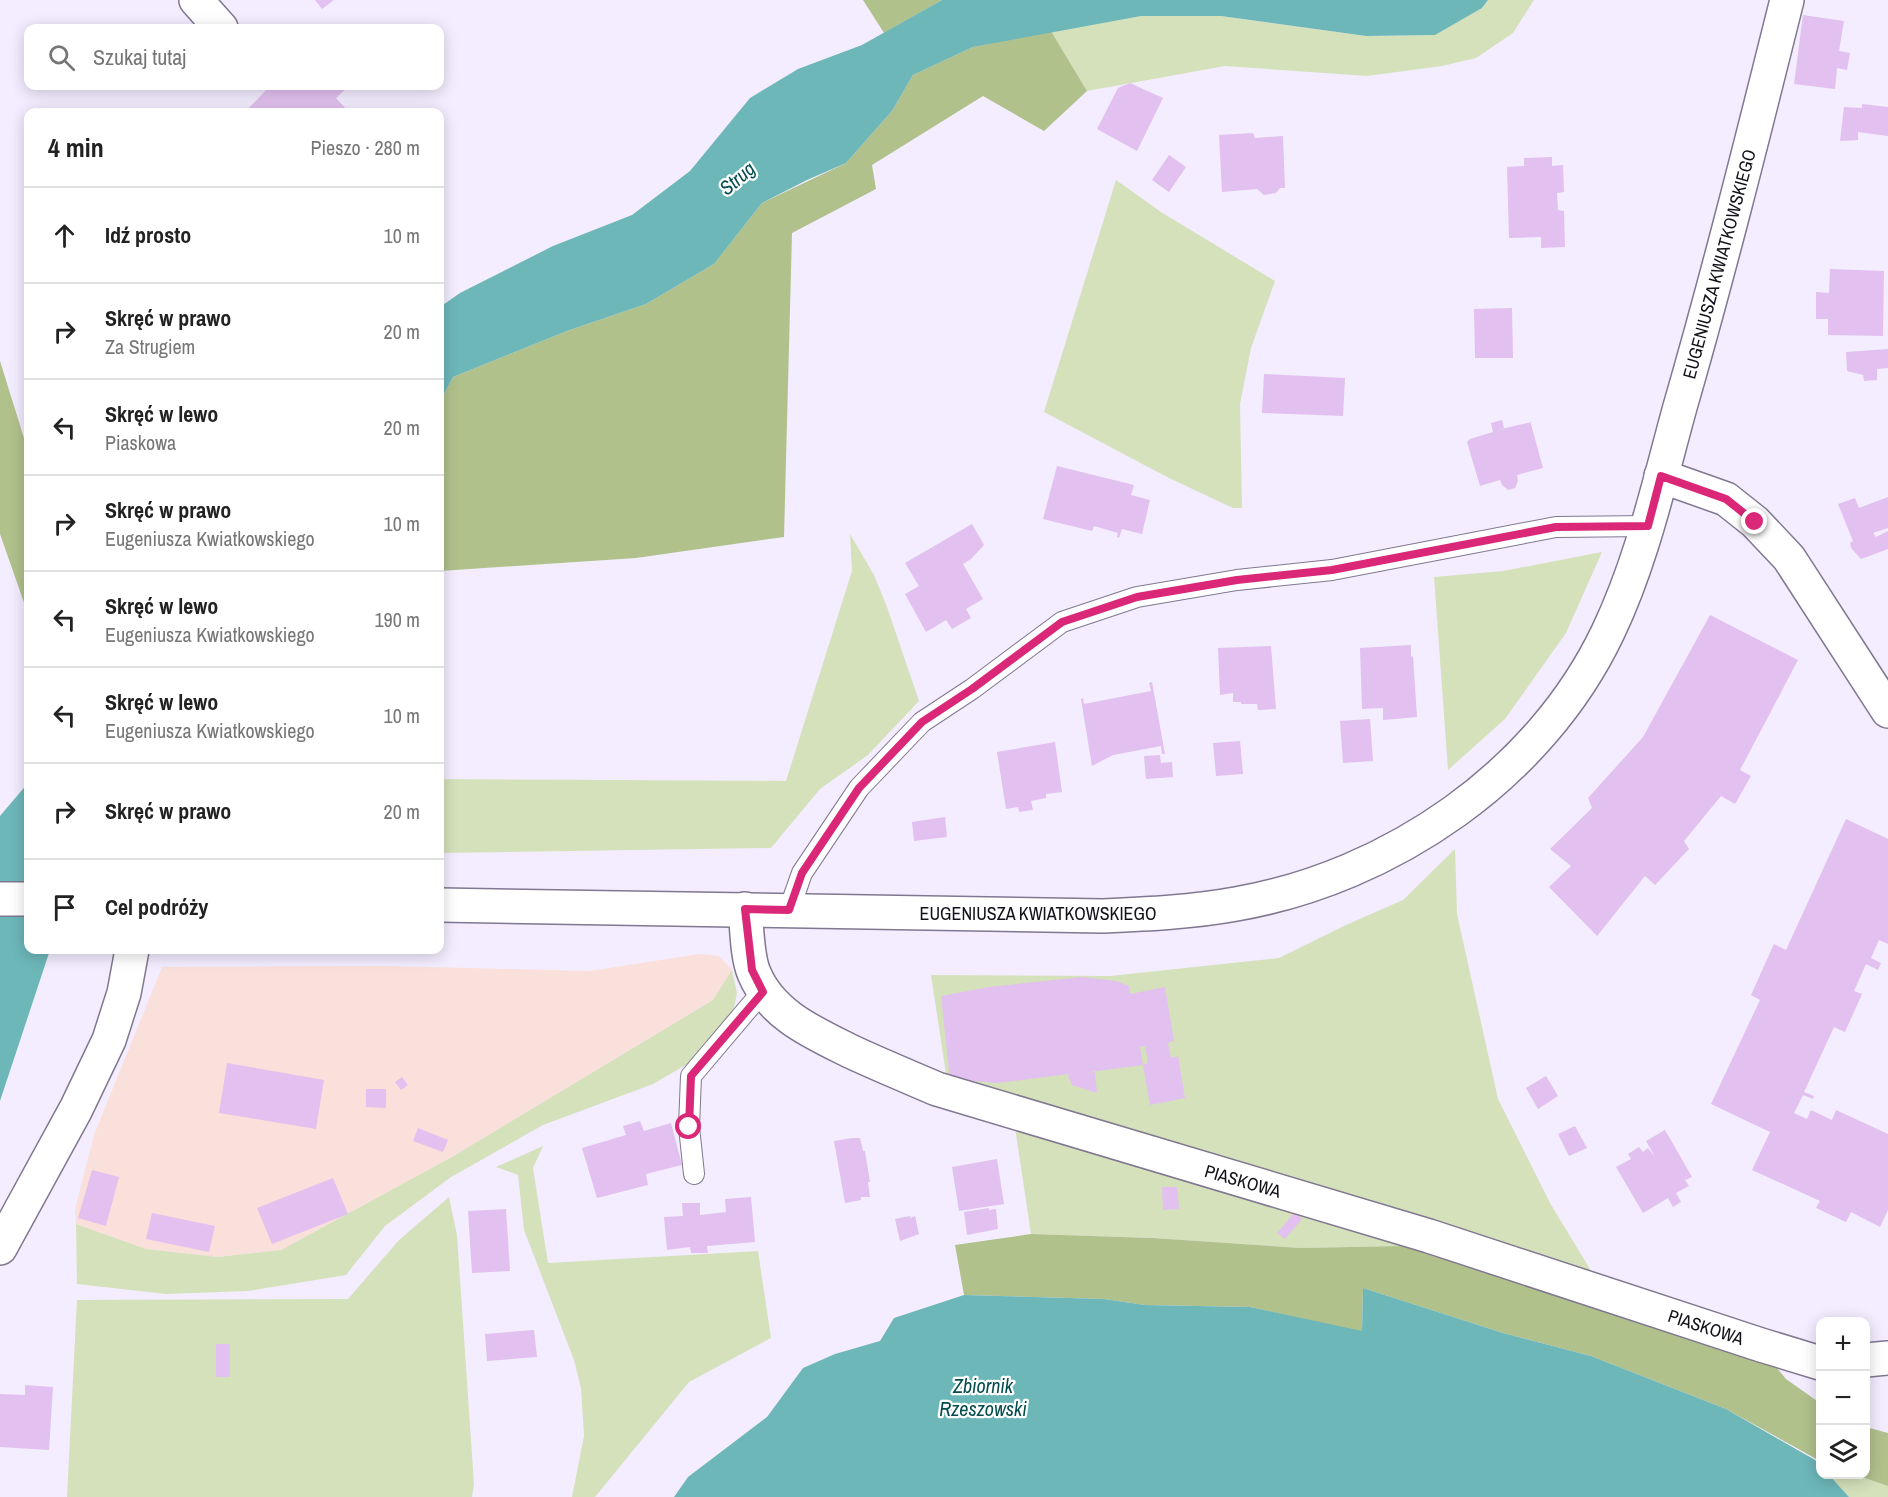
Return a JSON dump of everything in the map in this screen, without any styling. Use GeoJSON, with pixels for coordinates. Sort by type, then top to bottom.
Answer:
{"type":"FeatureCollection","features":[{"type":"Feature","properties":{"kind":"street"},"geometry":{"type":"LineString","coordinates":[[196,0],[217,24]]}},
{"type":"Feature","properties":{"kind":"street","name":"EUGENIUSZA KWIATKOWSKIEGO"},"geometry":{"type":"LineString","coordinates":[[444,905],[1103,916],[1190,912],[1239,904],[1296,890],[1358,868],[1420,834],[1467,802],[1503,773],[1540,735],[1580,683],[1608,633],[1626,591],[1648,526],[1717,280],[1787,0]]}},
{"type":"Feature","properties":{"kind":"street"},"geometry":{"type":"LineString","coordinates":[[1661,476],[1726,499],[1755,522],[1789,558],[1888,711]]}},
{"type":"Feature","properties":{"kind":"street"},"geometry":{"type":"LineString","coordinates":[[0,899],[24,899]]}},
{"type":"Feature","properties":{"kind":"street","name":"PIASKOWA"},"geometry":{"type":"LineString","coordinates":[[745,909],[752,970],[763,992],[785,1015],[814,1033],[891,1070],[937,1089],[1430,1236],[1750,1342],[1816,1362]]}},
{"type":"Feature","properties":{"kind":"street"},"geometry":{"type":"LineString","coordinates":[[0,1248],[76,1109],[109,1040],[124,993],[131,954]]}},
{"type":"Feature","properties":{"kind":"street"},"geometry":{"type":"LineString","coordinates":[[1870,1360],[1888,1358]]}},
{"type":"Feature","properties":{"kind":"lane"},"geometry":{"type":"LineString","coordinates":[[789,910],[802,873],[859,788],[922,722],[972,689],[1062,622],[1137,597],[1237,580],[1332,570],[1556,527],[1648,526]]}},
{"type":"Feature","properties":{"kind":"lane"},"geometry":{"type":"LineString","coordinates":[[694,1174],[689,1127],[691,1076],[763,992]]}},
{"type":"Feature","properties":{"kind":"shaded area"},"geometry":{"type":"Polygon","coordinates":[[[863,0],[942,0],[884,33],[863,0]]]}},
{"type":"Feature","properties":{"kind":"shaded area"},"geometry":{"type":"Polygon","coordinates":[[[1488,0],[1534,0],[1513,33],[1476,58],[1442,66],[1367,76],[1225,66],[1087,91],[1051,31],[1141,16],[1221,16],[1366,36],[1434,35],[1482,8],[1488,0]]]}},
{"type":"Feature","properties":{"kind":"shaded area"},"geometry":{"type":"Polygon","coordinates":[[[1051,31],[1087,91],[1044,131],[983,96],[872,165],[876,189],[792,233],[784,537],[636,558],[444,571],[444,394],[453,377],[567,331],[646,304],[714,264],[762,203],[846,163],[892,111],[913,75],[973,47],[1051,31]]]}},
{"type":"Feature","properties":{"kind":"shaded area"},"geometry":{"type":"Polygon","coordinates":[[[1116,180],[1161,212],[1275,281],[1251,348],[1240,404],[1242,508],[1233,508],[1169,478],[1044,412],[1116,180]]]}},
{"type":"Feature","properties":{"kind":"shaded area"},"geometry":{"type":"Polygon","coordinates":[[[0,361],[24,438],[24,603],[0,534],[0,361]]]}},
{"type":"Feature","properties":{"kind":"shaded area"},"geometry":{"type":"Polygon","coordinates":[[[850,534],[874,575],[919,701],[868,755],[820,789],[771,848],[444,853],[444,779],[786,781],[852,571],[850,534]]]}},
{"type":"Feature","properties":{"kind":"shaded area"},"geometry":{"type":"Polygon","coordinates":[[[1602,552],[1566,633],[1505,719],[1448,770],[1434,577],[1503,571],[1602,552]]]}},
{"type":"Feature","properties":{"kind":"shaded area"},"geometry":{"type":"Polygon","coordinates":[[[1455,849],[1457,914],[1498,1099],[1550,1203],[1593,1274],[948,1087],[931,975],[1110,976],[1279,958],[1403,900],[1455,849]]]}},
{"type":"Feature","properties":{"kind":"shaded area"},"geometry":{"type":"Polygon","coordinates":[[[699,954],[719,956],[732,970],[713,1000],[452,1157],[281,1250],[218,1257],[146,1249],[76,1224],[75,1209],[94,1135],[162,967],[383,966],[590,971],[699,954]]]}},
{"type":"Feature","properties":{"kind":"shaded area"},"geometry":{"type":"Polygon","coordinates":[[[732,970],[737,993],[732,1017],[691,1062],[653,1084],[543,1125],[451,1177],[385,1226],[346,1275],[248,1291],[166,1294],[77,1284],[76,1224],[146,1249],[218,1257],[281,1250],[452,1157],[713,1000],[732,970]]]}},
{"type":"Feature","properties":{"kind":"shaded area"},"geometry":{"type":"Polygon","coordinates":[[[1014,1121],[1446,1255],[1401,1246],[1301,1248],[1153,1238],[1031,1234],[1014,1121]]]}},
{"type":"Feature","properties":{"kind":"shaded area"},"geometry":{"type":"Polygon","coordinates":[[[543,1146],[533,1168],[548,1263],[758,1251],[771,1338],[689,1382],[595,1497],[572,1497],[584,1436],[581,1388],[574,1360],[524,1230],[518,1175],[496,1167],[543,1146]]]}},
{"type":"Feature","properties":{"kind":"shaded area"},"geometry":{"type":"Polygon","coordinates":[[[449,1197],[457,1235],[474,1484],[472,1497],[67,1497],[77,1300],[348,1299],[399,1240],[449,1197]]]}},
{"type":"Feature","properties":{"kind":"shaded area"},"geometry":{"type":"Polygon","coordinates":[[[1031,1234],[1153,1238],[1301,1248],[1401,1246],[1446,1255],[1764,1352],[1786,1379],[1816,1400],[1816,1459],[1726,1409],[1591,1356],[1503,1333],[1363,1288],[1362,1332],[1250,1307],[1145,1305],[1104,1299],[964,1295],[955,1245],[1031,1234]]]}},
{"type":"Feature","properties":{"kind":"shaded area"},"geometry":{"type":"Polygon","coordinates":[[[1870,1428],[1888,1433],[1888,1486],[1868,1479],[1870,1479],[1870,1428]]]}},
{"type":"Feature","properties":{"kind":"shaded area"},"geometry":{"type":"Polygon","coordinates":[[[1833,1479],[1868,1479],[1888,1486],[1888,1497],[1849,1497],[1833,1479]]]}},
{"type":"Feature","properties":{"kind":"water","name":"Strug"},"geometry":{"type":"Polygon","coordinates":[[[942,0],[1488,0],[1482,8],[1435,35],[1366,36],[1221,16],[1141,16],[973,47],[913,75],[892,111],[846,163],[762,203],[714,264],[646,304],[567,331],[453,377],[444,394],[444,304],[460,293],[553,246],[632,215],[690,171],[750,98],[798,69],[862,45],[942,0]]]}},
{"type":"Feature","properties":{"kind":"water"},"geometry":{"type":"Polygon","coordinates":[[[24,788],[24,954],[49,954],[0,1101],[0,816],[24,788]]]}},
{"type":"Feature","properties":{"kind":"water","name":"Zbiornik Rzeszowski"},"geometry":{"type":"Polygon","coordinates":[[[1363,1288],[1503,1333],[1591,1356],[1726,1409],[1815,1460],[1816,1479],[1833,1479],[1849,1497],[674,1497],[688,1477],[767,1417],[803,1368],[835,1354],[880,1341],[894,1318],[964,1295],[1104,1299],[1145,1305],[1250,1307],[1362,1331],[1363,1288]]]}},
{"type":"Feature","properties":{"kind":"building"},"geometry":{"type":"Polygon","coordinates":[[[315,0],[334,0],[322,9],[315,0]]]}},
{"type":"Feature","properties":{"kind":"building"},"geometry":{"type":"Polygon","coordinates":[[[1803,15],[1844,21],[1839,51],[1850,53],[1847,70],[1837,68],[1835,89],[1794,84],[1803,15]]]}},
{"type":"Feature","properties":{"kind":"building"},"geometry":{"type":"Polygon","coordinates":[[[1130,83],[1163,98],[1137,151],[1097,129],[1118,88],[1130,83]]]}},
{"type":"Feature","properties":{"kind":"building"},"geometry":{"type":"Polygon","coordinates":[[[266,90],[345,90],[336,98],[345,108],[249,108],[266,90]]]}},
{"type":"Feature","properties":{"kind":"building"},"geometry":{"type":"Polygon","coordinates":[[[1862,104],[1888,107],[1888,136],[1858,132],[1858,140],[1840,141],[1844,107],[1862,108],[1862,104]]]}},
{"type":"Feature","properties":{"kind":"building"},"geometry":{"type":"Polygon","coordinates":[[[1253,133],[1255,138],[1283,136],[1285,188],[1280,188],[1276,193],[1264,195],[1257,189],[1222,192],[1219,135],[1253,133]]]}},
{"type":"Feature","properties":{"kind":"building"},"geometry":{"type":"Polygon","coordinates":[[[1169,155],[1186,167],[1169,192],[1152,180],[1169,155]]]}},
{"type":"Feature","properties":{"kind":"building"},"geometry":{"type":"Polygon","coordinates":[[[1552,157],[1552,166],[1563,165],[1564,192],[1557,193],[1558,210],[1564,211],[1565,247],[1541,248],[1541,237],[1509,238],[1507,167],[1524,166],[1524,158],[1552,157]]]}},
{"type":"Feature","properties":{"kind":"building"},"geometry":{"type":"Polygon","coordinates":[[[1830,269],[1884,271],[1883,336],[1828,335],[1828,319],[1816,319],[1816,292],[1829,293],[1830,269]]]}},
{"type":"Feature","properties":{"kind":"building"},"geometry":{"type":"Polygon","coordinates":[[[1512,308],[1513,358],[1475,358],[1474,309],[1512,308]]]}},
{"type":"Feature","properties":{"kind":"building"},"geometry":{"type":"Polygon","coordinates":[[[1888,349],[1888,368],[1877,369],[1877,380],[1864,381],[1863,375],[1847,371],[1846,352],[1888,349]]]}},
{"type":"Feature","properties":{"kind":"building"},"geometry":{"type":"Polygon","coordinates":[[[1264,374],[1345,378],[1343,416],[1262,413],[1264,374]]]}},
{"type":"Feature","properties":{"kind":"building"},"geometry":{"type":"Polygon","coordinates":[[[1502,420],[1504,428],[1497,430],[1532,422],[1530,424],[1543,468],[1517,475],[1518,481],[1515,488],[1508,490],[1500,480],[1480,486],[1467,442],[1493,432],[1491,423],[1502,420]]]}},
{"type":"Feature","properties":{"kind":"building"},"geometry":{"type":"Polygon","coordinates":[[[1057,466],[1134,485],[1131,495],[1150,500],[1142,534],[1122,529],[1119,538],[1118,533],[1094,526],[1092,531],[1043,519],[1057,466]]]}},
{"type":"Feature","properties":{"kind":"building"},"geometry":{"type":"Polygon","coordinates":[[[1888,497],[1888,528],[1873,533],[1876,537],[1888,531],[1888,549],[1861,559],[1851,548],[1850,543],[1853,541],[1838,504],[1855,498],[1859,508],[1888,497]]]}},
{"type":"Feature","properties":{"kind":"building"},"geometry":{"type":"Polygon","coordinates":[[[972,524],[984,545],[963,564],[983,599],[966,609],[971,618],[952,629],[946,620],[926,632],[905,594],[919,586],[905,563],[972,524]]]}},
{"type":"Feature","properties":{"kind":"building"},"geometry":{"type":"Polygon","coordinates":[[[1710,615],[1798,660],[1740,770],[1751,776],[1735,804],[1721,796],[1684,841],[1689,849],[1655,885],[1645,876],[1597,936],[1549,887],[1571,866],[1550,849],[1592,808],[1588,798],[1643,737],[1710,615]]]}},
{"type":"Feature","properties":{"kind":"building"},"geometry":{"type":"Polygon","coordinates":[[[1411,645],[1417,717],[1383,720],[1383,708],[1362,709],[1360,648],[1411,645]]]}},
{"type":"Feature","properties":{"kind":"building"},"geometry":{"type":"Polygon","coordinates":[[[1271,646],[1276,709],[1258,710],[1257,704],[1233,702],[1233,693],[1220,695],[1218,648],[1271,646]]]}},
{"type":"Feature","properties":{"kind":"building"},"geometry":{"type":"Polygon","coordinates":[[[1152,682],[1165,754],[1162,754],[1161,746],[1113,755],[1092,766],[1081,699],[1083,698],[1084,704],[1151,691],[1149,683],[1152,682]]]}},
{"type":"Feature","properties":{"kind":"building"},"geometry":{"type":"Polygon","coordinates":[[[1370,719],[1373,761],[1343,763],[1340,721],[1370,719]]]}},
{"type":"Feature","properties":{"kind":"building"},"geometry":{"type":"Polygon","coordinates":[[[1240,741],[1243,774],[1216,776],[1213,743],[1240,741]]]}},
{"type":"Feature","properties":{"kind":"building"},"geometry":{"type":"Polygon","coordinates":[[[1055,742],[1062,792],[1046,794],[1046,798],[1031,801],[1033,810],[1019,812],[1018,807],[1006,809],[997,752],[1055,742]]]}},
{"type":"Feature","properties":{"kind":"building"},"geometry":{"type":"Polygon","coordinates":[[[1160,755],[1161,763],[1172,762],[1173,777],[1146,779],[1144,756],[1160,755]]]}},
{"type":"Feature","properties":{"kind":"building"},"geometry":{"type":"Polygon","coordinates":[[[945,817],[947,837],[914,841],[912,822],[945,817]]]}},
{"type":"Feature","properties":{"kind":"building"},"geometry":{"type":"Polygon","coordinates":[[[1846,819],[1888,839],[1888,944],[1879,940],[1871,958],[1881,963],[1878,970],[1866,964],[1854,991],[1862,994],[1845,1032],[1834,1027],[1804,1092],[1814,1096],[1813,1099],[1803,1095],[1794,1113],[1807,1119],[1811,1110],[1832,1120],[1836,1110],[1888,1134],[1888,1210],[1880,1227],[1851,1212],[1846,1222],[1816,1208],[1820,1201],[1752,1170],[1770,1132],[1711,1104],[1760,1000],[1751,995],[1774,944],[1786,950],[1846,819]]]}},
{"type":"Feature","properties":{"kind":"building"},"geometry":{"type":"Polygon","coordinates":[[[1082,977],[1116,981],[1129,986],[1130,994],[1165,987],[1174,1041],[1168,1043],[1171,1058],[1178,1056],[1185,1098],[1150,1105],[1143,1065],[1082,1073],[1095,1072],[1097,1093],[1072,1085],[1069,1074],[997,1083],[950,1079],[941,996],[989,987],[1082,977]],[[1145,1046],[1140,1047],[1143,1065],[1148,1063],[1145,1046]]]}},
{"type":"Feature","properties":{"kind":"building"},"geometry":{"type":"Polygon","coordinates":[[[227,1063],[324,1080],[316,1129],[219,1113],[227,1063]]]}},
{"type":"Feature","properties":{"kind":"building"},"geometry":{"type":"Polygon","coordinates":[[[1546,1076],[1558,1096],[1538,1109],[1526,1088],[1546,1076]]]}},
{"type":"Feature","properties":{"kind":"building"},"geometry":{"type":"Polygon","coordinates":[[[402,1077],[408,1085],[401,1090],[395,1082],[402,1077]]]}},
{"type":"Feature","properties":{"kind":"building"},"geometry":{"type":"Polygon","coordinates":[[[366,1089],[386,1089],[386,1108],[366,1107],[366,1089]]]}},
{"type":"Feature","properties":{"kind":"building"},"geometry":{"type":"Polygon","coordinates":[[[640,1121],[644,1131],[671,1123],[682,1165],[646,1174],[648,1185],[597,1198],[582,1148],[626,1135],[623,1126],[640,1121]]]}},
{"type":"Feature","properties":{"kind":"building"},"geometry":{"type":"Polygon","coordinates":[[[1575,1126],[1587,1148],[1569,1156],[1558,1134],[1575,1126]]]}},
{"type":"Feature","properties":{"kind":"building"},"geometry":{"type":"Polygon","coordinates":[[[418,1128],[448,1140],[443,1152],[413,1141],[418,1128]]]}},
{"type":"Feature","properties":{"kind":"building"},"geometry":{"type":"Polygon","coordinates":[[[1665,1130],[1692,1177],[1685,1180],[1689,1186],[1676,1193],[1681,1202],[1673,1207],[1668,1198],[1643,1213],[1616,1167],[1631,1159],[1628,1154],[1639,1147],[1643,1152],[1648,1148],[1655,1157],[1646,1141],[1665,1130]]]}},
{"type":"Feature","properties":{"kind":"building"},"geometry":{"type":"Polygon","coordinates":[[[860,1138],[863,1151],[865,1151],[870,1197],[861,1197],[861,1200],[845,1203],[834,1141],[860,1138]]]}},
{"type":"Feature","properties":{"kind":"building"},"geometry":{"type":"Polygon","coordinates":[[[997,1159],[1004,1204],[959,1211],[952,1167],[997,1159]]]}},
{"type":"Feature","properties":{"kind":"building"},"geometry":{"type":"Polygon","coordinates":[[[92,1170],[119,1177],[106,1226],[78,1218],[92,1170]]]}},
{"type":"Feature","properties":{"kind":"building"},"geometry":{"type":"Polygon","coordinates":[[[333,1178],[348,1214],[272,1244],[257,1208],[333,1178]]]}},
{"type":"Feature","properties":{"kind":"building"},"geometry":{"type":"Polygon","coordinates":[[[1162,1187],[1177,1187],[1179,1209],[1163,1210],[1162,1187]]]}},
{"type":"Feature","properties":{"kind":"building"},"geometry":{"type":"Polygon","coordinates":[[[751,1197],[755,1242],[707,1246],[708,1253],[691,1253],[690,1247],[667,1250],[664,1217],[683,1216],[682,1203],[700,1203],[700,1215],[726,1212],[725,1199],[751,1197]]]}},
{"type":"Feature","properties":{"kind":"building"},"geometry":{"type":"Polygon","coordinates":[[[989,1208],[989,1210],[996,1209],[998,1229],[967,1235],[964,1212],[989,1208]]]}},
{"type":"Feature","properties":{"kind":"building"},"geometry":{"type":"Polygon","coordinates":[[[506,1209],[510,1271],[472,1273],[468,1211],[506,1209]]]}},
{"type":"Feature","properties":{"kind":"building"},"geometry":{"type":"Polygon","coordinates":[[[1295,1212],[1302,1219],[1285,1239],[1277,1233],[1295,1212]]]}},
{"type":"Feature","properties":{"kind":"building"},"geometry":{"type":"Polygon","coordinates":[[[152,1213],[215,1226],[209,1252],[146,1239],[152,1213]]]}},
{"type":"Feature","properties":{"kind":"building"},"geometry":{"type":"Polygon","coordinates":[[[910,1216],[910,1218],[915,1216],[919,1234],[900,1241],[895,1219],[910,1216]]]}},
{"type":"Feature","properties":{"kind":"building"},"geometry":{"type":"Polygon","coordinates":[[[534,1330],[537,1357],[487,1361],[485,1334],[534,1330]]]}},
{"type":"Feature","properties":{"kind":"building"},"geometry":{"type":"Polygon","coordinates":[[[216,1344],[230,1344],[230,1377],[216,1377],[216,1344]]]}},
{"type":"Feature","properties":{"kind":"building"},"geometry":{"type":"Polygon","coordinates":[[[25,1385],[53,1387],[49,1450],[0,1447],[0,1394],[25,1395],[25,1385]]]}},
{"type":"Feature","properties":{"kind":"route"},"geometry":{"type":"LineString","coordinates":[[689,1127],[691,1076],[763,992],[752,970],[745,909],[789,910],[802,873],[859,788],[922,722],[972,689],[1062,622],[1137,597],[1237,580],[1332,570],[1556,527],[1648,526],[1661,476],[1726,499],[1755,522]]}}]}
